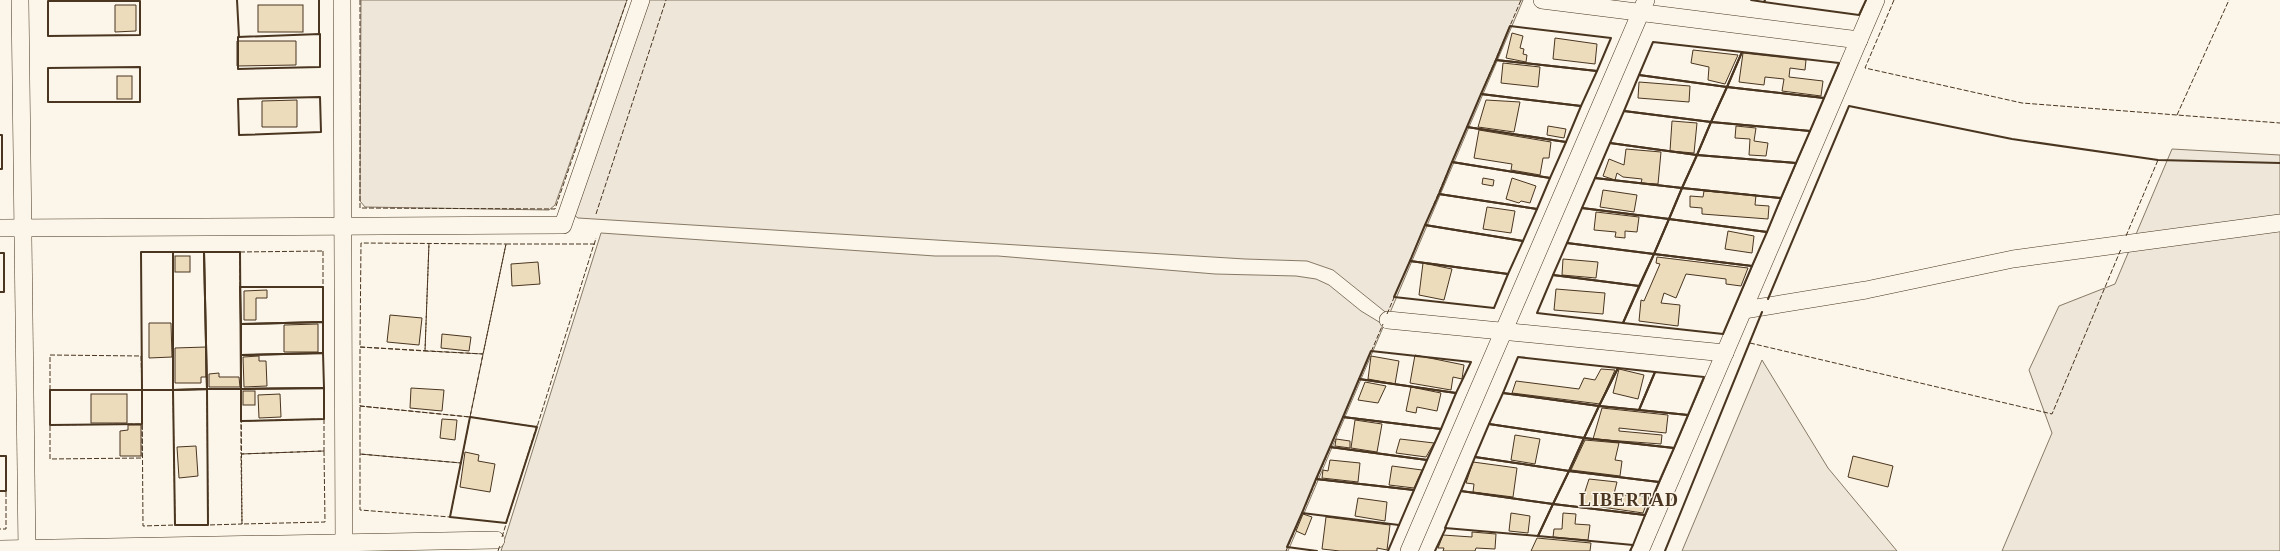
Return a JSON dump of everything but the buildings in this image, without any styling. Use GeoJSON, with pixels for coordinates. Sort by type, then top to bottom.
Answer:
{"type":"FeatureCollection","features":[{"type":"Feature","properties":{"kind":"street"},"geometry":{"type":"LineString","coordinates":[[20,0],[27,550]]}},
{"type":"Feature","properties":{"kind":"street"},"geometry":{"type":"LineString","coordinates":[[342,0],[344,547]]}},
{"type":"Feature","properties":{"kind":"street"},"geometry":{"type":"LineString","coordinates":[[0,228],[563,225],[641,0]]}},
{"type":"Feature","properties":{"kind":"street"},"geometry":{"type":"LineString","coordinates":[[1542,0],[1643,6],[1859,40]]}},
{"type":"Feature","properties":{"kind":"street"},"geometry":{"type":"LineString","coordinates":[[1640,551],[1876,0]]}},
{"type":"Feature","properties":{"kind":"street"},"geometry":{"type":"LineString","coordinates":[[1409,551],[1505,332],[1643,6]]}},
{"type":"Feature","properties":{"kind":"street"},"geometry":{"type":"LineString","coordinates":[[1744,310],[1866,290],[2013,259],[2280,223]]}},
{"type":"Feature","properties":{"kind":"street"},"geometry":{"type":"LineString","coordinates":[[1388,320],[1725,353]]}},
{"type":"Feature","properties":{"kind":"street"},"geometry":{"type":"LineString","coordinates":[[0,550],[344,547],[496,540]]}},
{"type":"Feature","properties":{"kind":"shaded area"},"geometry":{"type":"Polygon","coordinates":[[[361,0],[627,0],[555,205],[549,210],[365,207],[360,201],[361,0]]]}},
{"type":"Feature","properties":{"kind":"shaded area"},"geometry":{"type":"Polygon","coordinates":[[[648,0],[1523,0],[1389,315],[1333,270],[1307,261],[1245,259],[578,218],[574,215],[648,0]]]}},
{"type":"Feature","properties":{"kind":"shaded area"},"geometry":{"type":"Polygon","coordinates":[[[2172,149],[2280,155],[2280,551],[2002,551],[2052,433],[2029,370],[2059,306],[2115,284],[2172,149]]]}},
{"type":"Feature","properties":{"kind":"shaded area"},"geometry":{"type":"Polygon","coordinates":[[[601,233],[935,256],[998,256],[1215,274],[1296,276],[1316,279],[1329,285],[1361,311],[1384,325],[1288,551],[501,551],[601,233]]]}},
{"type":"Feature","properties":{"kind":"shaded area"},"geometry":{"type":"Polygon","coordinates":[[[1762,360],[1828,468],[1897,551],[1682,551],[1762,360]]]}},
{"type":"Feature","properties":{"kind":"fence"},"geometry":{"type":"LineString","coordinates":[[360,0],[360,208],[555,209],[627,0]]}},
{"type":"Feature","properties":{"kind":"fence"},"geometry":{"type":"LineString","coordinates":[[596,214],[666,0]]}},
{"type":"Feature","properties":{"kind":"fence"},"geometry":{"type":"LineString","coordinates":[[1387,314],[1521,0]]}},
{"type":"Feature","properties":{"kind":"fence"},"geometry":{"type":"LineString","coordinates":[[1894,0],[1865,68],[2022,103],[2280,123]]}},
{"type":"Feature","properties":{"kind":"fence"},"geometry":{"type":"LineString","coordinates":[[2177,115],[2229,0]]}},
{"type":"Feature","properties":{"kind":"fence"},"geometry":{"type":"LineString","coordinates":[[2126,236],[2158,160]]}},
{"type":"Feature","properties":{"kind":"fence"},"geometry":{"type":"LineString","coordinates":[[594,245],[596,238]]}},
{"type":"Feature","properties":{"kind":"fence"},"geometry":{"type":"LineString","coordinates":[[429,243],[425,351],[360,347],[361,243],[506,244],[483,354],[425,351],[429,243]]}},
{"type":"Feature","properties":{"kind":"fence"},"geometry":{"type":"LineString","coordinates":[[506,244],[594,244],[537,427],[470,417],[506,244]]}},
{"type":"Feature","properties":{"kind":"fence"},"geometry":{"type":"LineString","coordinates":[[1750,343],[2052,414],[2121,249]]}},
{"type":"Feature","properties":{"kind":"fence"},"geometry":{"type":"LineString","coordinates":[[323,251],[323,287],[240,287],[240,252],[323,251]]}},
{"type":"Feature","properties":{"kind":"fence"},"geometry":{"type":"LineString","coordinates":[[1286,551],[1383,324]]}},
{"type":"Feature","properties":{"kind":"fence"},"geometry":{"type":"LineString","coordinates":[[360,347],[483,354],[470,417],[360,406],[360,347]]}},
{"type":"Feature","properties":{"kind":"fence"},"geometry":{"type":"LineString","coordinates":[[50,355],[141,356],[142,390],[50,390],[50,355]]}},
{"type":"Feature","properties":{"kind":"fence"},"geometry":{"type":"LineString","coordinates":[[207,389],[241,389],[242,524],[208,525],[207,389]]}},
{"type":"Feature","properties":{"kind":"fence"},"geometry":{"type":"LineString","coordinates":[[142,390],[173,390],[175,525],[143,526],[142,390]]}},
{"type":"Feature","properties":{"kind":"fence"},"geometry":{"type":"LineString","coordinates":[[360,406],[470,417],[461,463],[360,454],[360,406]]}},
{"type":"Feature","properties":{"kind":"fence"},"geometry":{"type":"LineString","coordinates":[[324,419],[324,451],[241,454],[241,421],[324,419]]}},
{"type":"Feature","properties":{"kind":"fence"},"geometry":{"type":"LineString","coordinates":[[142,424],[142,458],[50,459],[50,425],[142,424]]}},
{"type":"Feature","properties":{"kind":"fence"},"geometry":{"type":"LineString","coordinates":[[502,537],[537,425]]}},
{"type":"Feature","properties":{"kind":"fence"},"geometry":{"type":"LineString","coordinates":[[324,451],[325,522],[242,524],[241,454],[324,451]]}},
{"type":"Feature","properties":{"kind":"fence"},"geometry":{"type":"LineString","coordinates":[[360,454],[461,463],[450,517],[360,510],[360,454]]}},
{"type":"Feature","properties":{"kind":"fence"},"geometry":{"type":"LineString","coordinates":[[0,491],[6,491],[6,529],[0,529]]}},
{"type":"Feature","properties":{"kind":"fence"},"geometry":{"type":"LineString","coordinates":[[498,551],[500,545]]}},
{"type":"Feature","properties":{"kind":"wall"},"geometry":{"type":"LineString","coordinates":[[237,0],[239,37]]}},
{"type":"Feature","properties":{"kind":"wall"},"geometry":{"type":"LineString","coordinates":[[319,0],[319,34]]}},
{"type":"Feature","properties":{"kind":"wall"},"geometry":{"type":"LineString","coordinates":[[1751,0],[1764,2],[1765,0],[1764,2],[1859,15],[1866,0]]}},
{"type":"Feature","properties":{"kind":"wall"},"geometry":{"type":"LineString","coordinates":[[48,1],[140,1],[140,35],[48,36],[48,1]]}},
{"type":"Feature","properties":{"kind":"wall"},"geometry":{"type":"LineString","coordinates":[[1510,26],[1611,38],[1597,71],[1496,60],[1510,26]]}},
{"type":"Feature","properties":{"kind":"wall"},"geometry":{"type":"LineString","coordinates":[[320,34],[320,67],[238,69],[238,37],[320,34]]}},
{"type":"Feature","properties":{"kind":"wall"},"geometry":{"type":"LineString","coordinates":[[1653,42],[1742,52],[1727,87],[1639,75],[1653,42]]}},
{"type":"Feature","properties":{"kind":"wall"},"geometry":{"type":"LineString","coordinates":[[1742,52],[1839,63],[1824,98],[1727,87],[1742,52]]}},
{"type":"Feature","properties":{"kind":"wall"},"geometry":{"type":"LineString","coordinates":[[1496,60],[1597,71],[1581,106],[1481,94],[1496,60]]}},
{"type":"Feature","properties":{"kind":"wall"},"geometry":{"type":"LineString","coordinates":[[140,67],[140,102],[48,102],[48,68],[140,67]]}},
{"type":"Feature","properties":{"kind":"wall"},"geometry":{"type":"LineString","coordinates":[[1639,75],[1727,87],[1711,122],[1624,111],[1639,75]]}},
{"type":"Feature","properties":{"kind":"wall"},"geometry":{"type":"LineString","coordinates":[[1727,87],[1824,98],[1810,131],[1711,122],[1727,87]]}},
{"type":"Feature","properties":{"kind":"wall"},"geometry":{"type":"LineString","coordinates":[[1481,94],[1581,106],[1566,142],[1467,127],[1481,94]]}},
{"type":"Feature","properties":{"kind":"wall"},"geometry":{"type":"LineString","coordinates":[[320,97],[321,132],[239,135],[238,99],[320,97]]}},
{"type":"Feature","properties":{"kind":"wall"},"geometry":{"type":"LineString","coordinates":[[1768,299],[1849,106],[2012,139],[2158,160],[2280,163]]}},
{"type":"Feature","properties":{"kind":"wall"},"geometry":{"type":"LineString","coordinates":[[1624,111],[1711,122],[1697,155],[1610,143],[1624,111]]}},
{"type":"Feature","properties":{"kind":"wall"},"geometry":{"type":"LineString","coordinates":[[1711,122],[1810,131],[1796,163],[1697,155],[1711,122]]}},
{"type":"Feature","properties":{"kind":"wall"},"geometry":{"type":"LineString","coordinates":[[1467,127],[1566,142],[1550,178],[1452,162],[1467,127]]}},
{"type":"Feature","properties":{"kind":"wall"},"geometry":{"type":"LineString","coordinates":[[0,135],[2,135],[2,169],[0,169]]}},
{"type":"Feature","properties":{"kind":"wall"},"geometry":{"type":"LineString","coordinates":[[1610,143],[1697,155],[1682,188],[1595,178],[1610,143]]}},
{"type":"Feature","properties":{"kind":"wall"},"geometry":{"type":"LineString","coordinates":[[1697,155],[1796,163],[1781,198],[1682,188],[1697,155]]}},
{"type":"Feature","properties":{"kind":"wall"},"geometry":{"type":"LineString","coordinates":[[1452,162],[1550,178],[1537,209],[1439,194],[1452,162]]}},
{"type":"Feature","properties":{"kind":"wall"},"geometry":{"type":"LineString","coordinates":[[1595,178],[1682,188],[1669,219],[1582,208],[1595,178]]}},
{"type":"Feature","properties":{"kind":"wall"},"geometry":{"type":"LineString","coordinates":[[1682,188],[1781,198],[1767,232],[1669,219],[1682,188]]}},
{"type":"Feature","properties":{"kind":"wall"},"geometry":{"type":"LineString","coordinates":[[1439,194],[1537,209],[1523,241],[1425,225],[1439,194]]}},
{"type":"Feature","properties":{"kind":"wall"},"geometry":{"type":"LineString","coordinates":[[1582,208],[1669,219],[1654,254],[1567,243],[1582,208]]}},
{"type":"Feature","properties":{"kind":"wall"},"geometry":{"type":"LineString","coordinates":[[1669,219],[1767,232],[1752,266],[1654,254],[1669,219]]}},
{"type":"Feature","properties":{"kind":"wall"},"geometry":{"type":"LineString","coordinates":[[1425,225],[1523,241],[1508,274],[1410,261],[1425,225]]}},
{"type":"Feature","properties":{"kind":"wall"},"geometry":{"type":"LineString","coordinates":[[1567,243],[1654,254],[1639,286],[1553,275],[1567,243]]}},
{"type":"Feature","properties":{"kind":"wall"},"geometry":{"type":"LineString","coordinates":[[141,252],[173,252],[173,390],[142,390],[141,252]]}},
{"type":"Feature","properties":{"kind":"wall"},"geometry":{"type":"LineString","coordinates":[[173,252],[204,252],[207,389],[173,390],[173,252]]}},
{"type":"Feature","properties":{"kind":"wall"},"geometry":{"type":"LineString","coordinates":[[204,252],[240,252],[241,389],[207,389],[204,252]]}},
{"type":"Feature","properties":{"kind":"wall"},"geometry":{"type":"LineString","coordinates":[[0,253],[4,253],[4,292],[0,292]]}},
{"type":"Feature","properties":{"kind":"wall"},"geometry":{"type":"LineString","coordinates":[[1654,254],[1752,266],[1723,334],[1623,323],[1654,254]]}},
{"type":"Feature","properties":{"kind":"wall"},"geometry":{"type":"LineString","coordinates":[[1410,261],[1508,274],[1494,308],[1394,297],[1410,261]]}},
{"type":"Feature","properties":{"kind":"wall"},"geometry":{"type":"LineString","coordinates":[[1553,275],[1639,286],[1623,323],[1537,313],[1553,275]]}},
{"type":"Feature","properties":{"kind":"wall"},"geometry":{"type":"LineString","coordinates":[[240,287],[323,287],[323,322],[241,324],[240,287]]}},
{"type":"Feature","properties":{"kind":"wall"},"geometry":{"type":"LineString","coordinates":[[1665,551],[1762,312]]}},
{"type":"Feature","properties":{"kind":"wall"},"geometry":{"type":"LineString","coordinates":[[323,322],[323,353],[241,355],[241,324],[323,322]]}},
{"type":"Feature","properties":{"kind":"wall"},"geometry":{"type":"LineString","coordinates":[[1371,351],[1471,362],[1456,393],[1359,379],[1371,351]]}},
{"type":"Feature","properties":{"kind":"wall"},"geometry":{"type":"LineString","coordinates":[[323,353],[324,388],[241,389],[241,355],[323,353]]}},
{"type":"Feature","properties":{"kind":"wall"},"geometry":{"type":"LineString","coordinates":[[1518,357],[1618,368],[1599,406],[1503,393],[1518,357]]}},
{"type":"Feature","properties":{"kind":"wall"},"geometry":{"type":"LineString","coordinates":[[1618,368],[1655,372],[1639,410],[1599,406],[1618,368]]}},
{"type":"Feature","properties":{"kind":"wall"},"geometry":{"type":"LineString","coordinates":[[1655,372],[1704,377],[1688,415],[1639,410],[1655,372]]}},
{"type":"Feature","properties":{"kind":"wall"},"geometry":{"type":"LineString","coordinates":[[1359,379],[1456,393],[1441,429],[1343,417],[1359,379]]}},
{"type":"Feature","properties":{"kind":"wall"},"geometry":{"type":"LineString","coordinates":[[324,388],[324,419],[241,421],[241,389],[324,388]]}},
{"type":"Feature","properties":{"kind":"wall"},"geometry":{"type":"LineString","coordinates":[[207,389],[208,525],[175,525],[173,390],[207,389]]}},
{"type":"Feature","properties":{"kind":"wall"},"geometry":{"type":"LineString","coordinates":[[50,390],[142,390],[142,424],[50,425],[50,390]]}},
{"type":"Feature","properties":{"kind":"wall"},"geometry":{"type":"LineString","coordinates":[[1503,393],[1599,406],[1584,438],[1489,424],[1503,393]]}},
{"type":"Feature","properties":{"kind":"wall"},"geometry":{"type":"LineString","coordinates":[[1599,406],[1688,415],[1674,448],[1584,438],[1599,406]]}},
{"type":"Feature","properties":{"kind":"wall"},"geometry":{"type":"LineString","coordinates":[[470,417],[537,427],[506,523],[450,517],[470,417]]}},
{"type":"Feature","properties":{"kind":"wall"},"geometry":{"type":"LineString","coordinates":[[1343,417],[1441,429],[1427,460],[1330,447],[1343,417]]}},
{"type":"Feature","properties":{"kind":"wall"},"geometry":{"type":"LineString","coordinates":[[1489,424],[1584,438],[1569,471],[1475,457],[1489,424]]}},
{"type":"Feature","properties":{"kind":"wall"},"geometry":{"type":"LineString","coordinates":[[1584,438],[1674,448],[1659,482],[1569,471],[1584,438]]}},
{"type":"Feature","properties":{"kind":"wall"},"geometry":{"type":"LineString","coordinates":[[1330,447],[1427,460],[1414,490],[1316,479],[1330,447]]}},
{"type":"Feature","properties":{"kind":"wall"},"geometry":{"type":"LineString","coordinates":[[0,456],[6,456],[6,491],[0,491]]}},
{"type":"Feature","properties":{"kind":"wall"},"geometry":{"type":"LineString","coordinates":[[1475,457],[1569,471],[1553,504],[1461,491],[1475,457]]}},
{"type":"Feature","properties":{"kind":"wall"},"geometry":{"type":"LineString","coordinates":[[1569,471],[1659,482],[1645,515],[1553,504],[1569,471]]}},
{"type":"Feature","properties":{"kind":"wall"},"geometry":{"type":"LineString","coordinates":[[1316,479],[1414,490],[1399,525],[1302,513],[1316,479]]}},
{"type":"Feature","properties":{"kind":"wall"},"geometry":{"type":"LineString","coordinates":[[1461,491],[1553,504],[1538,536],[1445,528],[1461,491]]}},
{"type":"Feature","properties":{"kind":"wall"},"geometry":{"type":"LineString","coordinates":[[1553,504],[1645,515],[1633,545],[1538,536],[1553,504]]}},
{"type":"Feature","properties":{"kind":"wall"},"geometry":{"type":"LineString","coordinates":[[1302,513],[1287,547],[1317,551]]}},
{"type":"Feature","properties":{"kind":"wall"},"geometry":{"type":"LineString","coordinates":[[1388,551],[1398,525]]}},
{"type":"Feature","properties":{"kind":"wall"},"geometry":{"type":"LineString","coordinates":[[1435,551],[1446,528]]}},
{"type":"Feature","properties":{"kind":"wall"},"geometry":{"type":"LineString","coordinates":[[1630,551],[1633,545]]}},
{"type":"Feature","properties":{"kind":"district","name":"LIBERTAD"},"geometry":{"type":"Point","coordinates":[1629,500]}}]}
